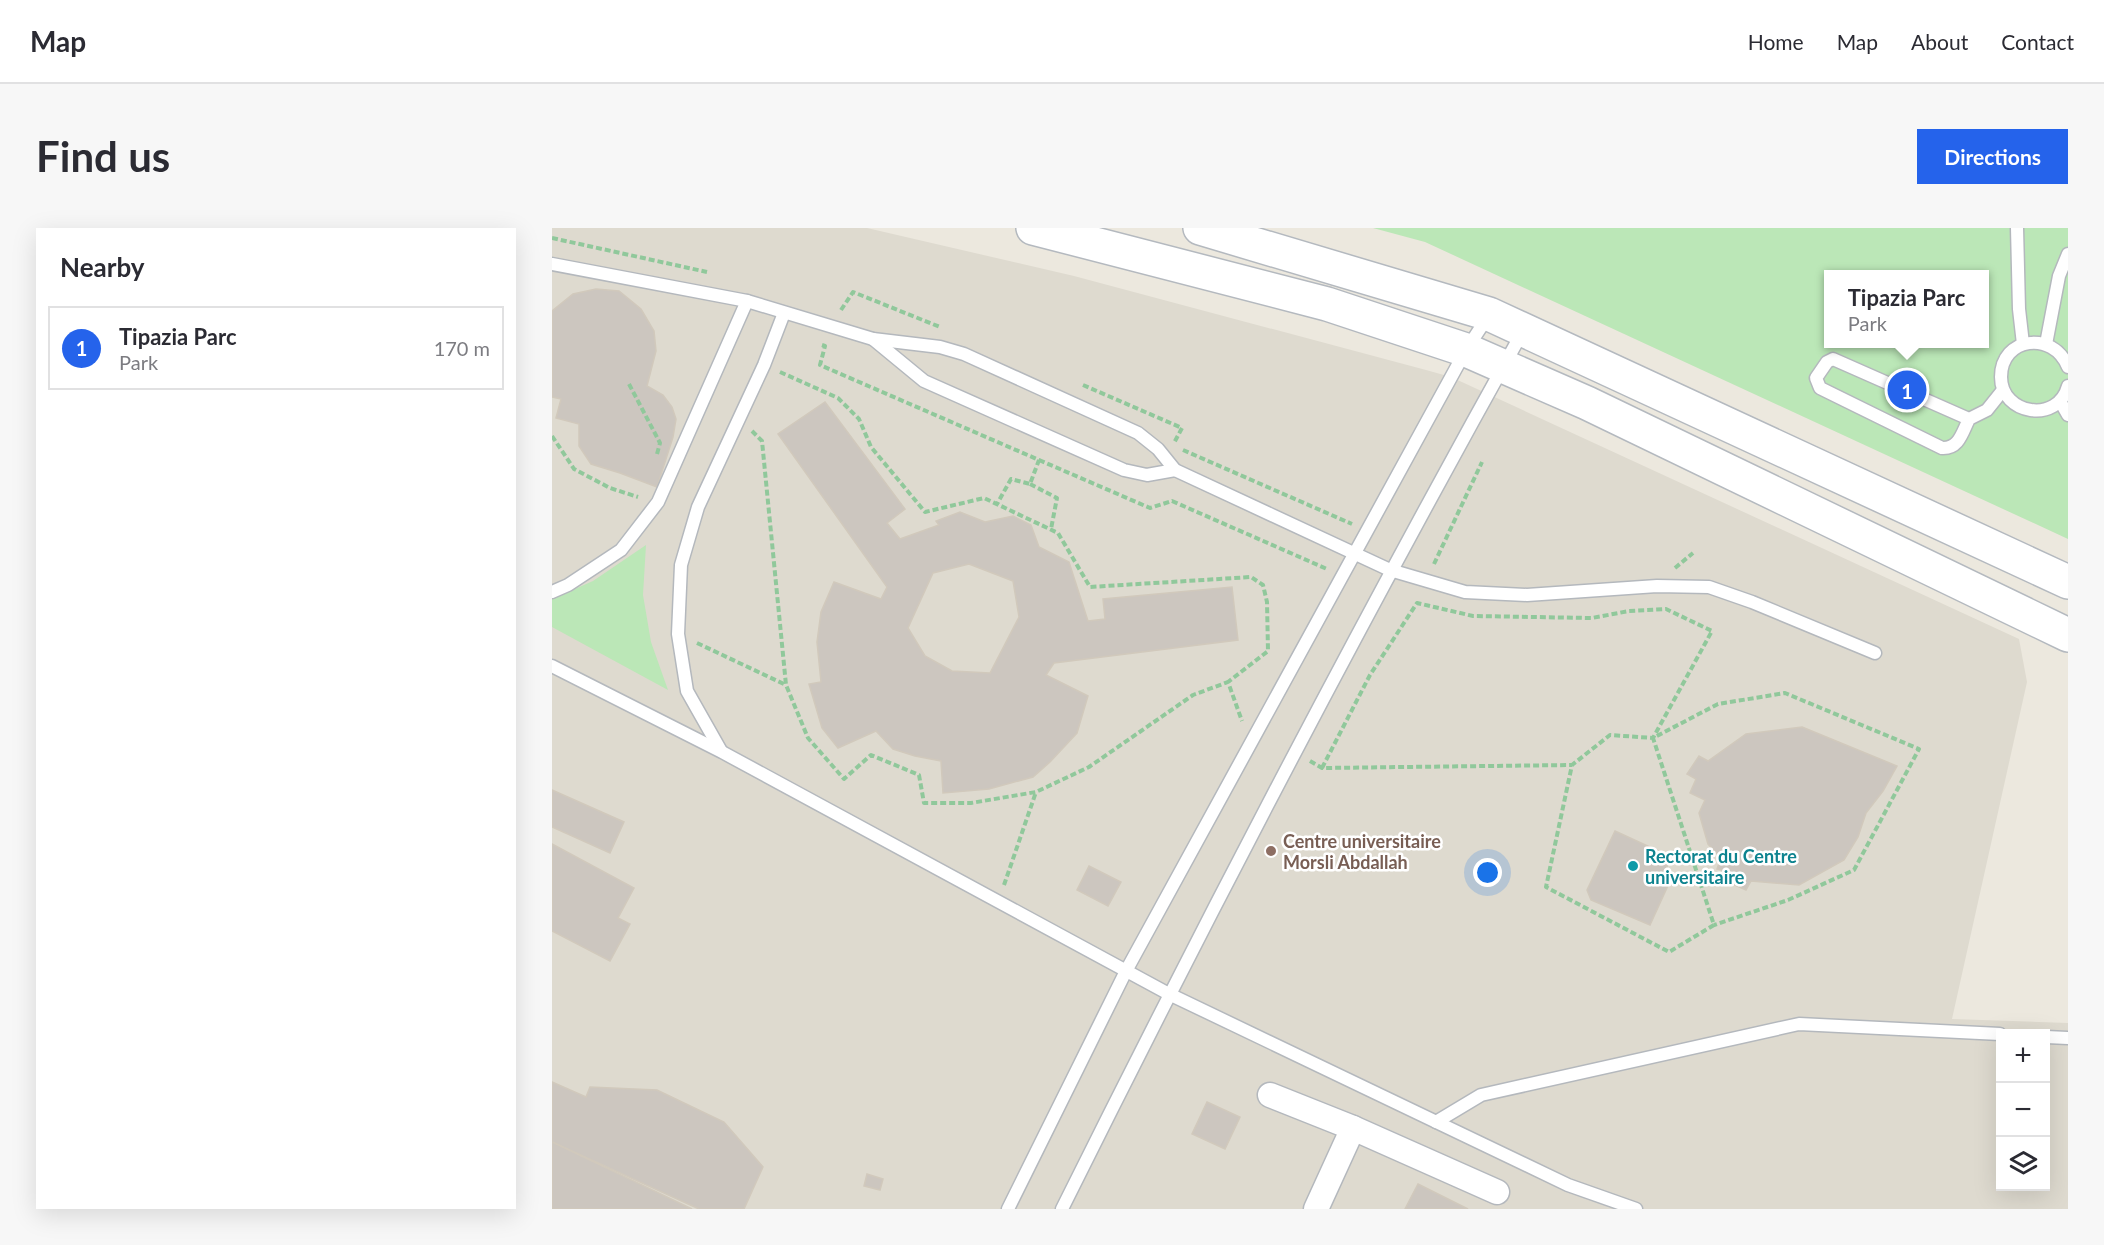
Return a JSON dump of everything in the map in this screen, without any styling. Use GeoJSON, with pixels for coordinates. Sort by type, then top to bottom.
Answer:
{"type":"FeatureCollection","features":[{"type":"Feature","properties":{"kind":"street"},"geometry":{"type":"LineString","coordinates":[[1033,228],[1327,304],[1466,350],[1598,408],[2068,635]]}},
{"type":"Feature","properties":{"kind":"street"},"geometry":{"type":"LineString","coordinates":[[1200,228],[1489,314],[2068,582]]}},
{"type":"Feature","properties":{"kind":"street"},"geometry":{"type":"LineString","coordinates":[[1270,1095],[1353,1128],[1497,1192]]}},
{"type":"Feature","properties":{"kind":"street"},"geometry":{"type":"LineString","coordinates":[[1316,1209],[1353,1128]]}},
{"type":"Feature","properties":{"kind":"lane"},"geometry":{"type":"LineString","coordinates":[[2017,228],[2019,309],[2023,344]]}},
{"type":"Feature","properties":{"kind":"lane"},"geometry":{"type":"LineString","coordinates":[[2046,344],[2059,276],[2068,254]]}},
{"type":"Feature","properties":{"kind":"lane"},"geometry":{"type":"LineString","coordinates":[[552,264],[747,301],[873,339],[940,347],[964,354],[1138,433],[1158,449],[1175,470],[1390,570],[1465,592],[1527,595],[1635,587],[1709,587],[1752,602],[1875,653]]}},
{"type":"Feature","properties":{"kind":"lane"},"geometry":{"type":"LineString","coordinates":[[552,591],[568,585],[621,550],[658,502],[747,301]]}},
{"type":"Feature","properties":{"kind":"lane"},"geometry":{"type":"LineString","coordinates":[[722,752],[687,691],[678,634],[681,566],[698,507],[764,365],[784,313]]}},
{"type":"Feature","properties":{"kind":"lane"},"geometry":{"type":"LineString","coordinates":[[1008,1209],[1126,971],[1466,350],[1489,314]]}},
{"type":"Feature","properties":{"kind":"lane"},"geometry":{"type":"LineString","coordinates":[[1062,1209],[1169,994],[1390,570],[1524,330]]}},
{"type":"Feature","properties":{"kind":"lane"},"geometry":{"type":"LineString","coordinates":[[873,339],[924,381],[1124,470],[1147,475],[1175,470]]}},
{"type":"Feature","properties":{"kind":"lane"},"geometry":{"type":"LineString","coordinates":[[2068,367],[2065,358],[2057,349],[2035,342],[2023,344],[2013,350],[2001,368],[2003,390],[2018,407],[2029,411],[2051,408],[2060,401],[2068,386]]}},
{"type":"Feature","properties":{"kind":"lane"},"geometry":{"type":"LineString","coordinates":[[1969,420],[1833,359],[1827,362],[1816,378],[1820,388],[1942,448],[1950,448],[1956,444],[1969,420],[1987,410],[2003,390]]}},
{"type":"Feature","properties":{"kind":"lane"},"geometry":{"type":"LineString","coordinates":[[2060,401],[2068,415]]}},
{"type":"Feature","properties":{"kind":"lane"},"geometry":{"type":"LineString","coordinates":[[552,666],[722,752],[1169,994],[1568,1185],[1636,1209]]}},
{"type":"Feature","properties":{"kind":"lane"},"geometry":{"type":"LineString","coordinates":[[1436,1122],[1481,1095],[1799,1024],[1996,1034]]}},
{"type":"Feature","properties":{"kind":"lane"},"geometry":{"type":"LineString","coordinates":[[2050,1037],[2068,1038]]}},
{"type":"Feature","properties":{"kind":"path"},"geometry":{"type":"LineString","coordinates":[[815,342],[825,346],[820,365],[1150,508],[1172,501],[1331,571]]}},
{"type":"Feature","properties":{"kind":"path"},"geometry":{"type":"LineString","coordinates":[[748,426],[762,441],[786,685],[808,738],[844,779],[871,755],[919,775],[924,803],[971,803],[1036,792],[1089,767],[1193,695],[1228,682],[1268,651],[1267,602],[1263,585],[1251,577],[1090,587],[1058,533],[984,498],[926,512],[871,447],[859,420],[838,398],[764,365]]}},
{"type":"Feature","properties":{"kind":"path"},"geometry":{"type":"LineString","coordinates":[[629,384],[660,443],[657,454]]}},
{"type":"Feature","properties":{"kind":"path"},"geometry":{"type":"LineString","coordinates":[[552,436],[574,469],[610,488],[639,498]]}},
{"type":"Feature","properties":{"kind":"path"},"geometry":{"type":"LineString","coordinates":[[1030,484],[1039,460]]}},
{"type":"Feature","properties":{"kind":"path"},"geometry":{"type":"LineString","coordinates":[[1444,566],[1434,563],[1482,462]]}},
{"type":"Feature","properties":{"kind":"path"},"geometry":{"type":"LineString","coordinates":[[997,504],[1011,479],[1030,484],[1057,498],[1051,530]]}},
{"type":"Feature","properties":{"kind":"path"},"geometry":{"type":"LineString","coordinates":[[1673,570],[1693,553]]}},
{"type":"Feature","properties":{"kind":"path"},"geometry":{"type":"LineString","coordinates":[[1322,768],[1370,675],[1417,603],[1473,616],[1592,618],[1629,611],[1666,609],[1712,631],[1653,738],[1714,925]]}},
{"type":"Feature","properties":{"kind":"path"},"geometry":{"type":"LineString","coordinates":[[678,634],[786,685]]}},
{"type":"Feature","properties":{"kind":"path"},"geometry":{"type":"LineString","coordinates":[[1228,682],[1242,722],[1257,731]]}},
{"type":"Feature","properties":{"kind":"path"},"geometry":{"type":"LineString","coordinates":[[1295,752],[1322,768],[1572,765],[1610,735],[1653,738],[1718,704],[1785,693],[1919,749],[1854,870],[1788,900],[1714,925],[1670,952],[1546,887],[1572,765]]}},
{"type":"Feature","properties":{"kind":"path"},"geometry":{"type":"LineString","coordinates":[[998,902],[1036,792]]}},
{"type":"Feature","properties":{"kind":"shaded area","name":"Centre universitaire Morsli Abdallah"},"geometry":{"type":"Polygon","coordinates":[[[552,228],[867,228],[1074,276],[1451,377],[2019,639],[2027,682],[1952,1019],[2068,1023],[2068,1209],[552,1209],[552,228]]]}},
{"type":"Feature","properties":{"kind":"green space"},"geometry":{"type":"Polygon","coordinates":[[[1373,228],[2068,228],[2068,539],[1425,242],[1373,228]]]}},
{"type":"Feature","properties":{"kind":"green space"},"geometry":{"type":"Polygon","coordinates":[[[646,545],[643,595],[651,642],[668,690],[552,627],[552,599],[593,581],[646,545]]]}},
{"type":"Feature","properties":{"kind":"building"},"geometry":{"type":"Polygon","coordinates":[[[596,289],[619,291],[641,309],[654,331],[656,351],[647,386],[663,395],[672,407],[676,419],[673,437],[657,487],[591,464],[579,446],[579,424],[556,418],[561,399],[552,397],[552,311],[573,294],[596,289]]]}},
{"type":"Feature","properties":{"kind":"building"},"geometry":{"type":"Polygon","coordinates":[[[825,402],[905,509],[887,523],[900,539],[939,525],[936,521],[960,512],[985,522],[1013,516],[1031,525],[1039,547],[1069,562],[1088,621],[1105,619],[1103,599],[1232,587],[1238,640],[1054,663],[1046,675],[1088,696],[1077,733],[1033,777],[989,789],[943,793],[941,761],[893,749],[876,731],[838,748],[822,728],[809,684],[821,682],[817,642],[821,612],[834,582],[881,599],[887,587],[778,434],[825,402]],[[969,564],[933,573],[908,628],[925,656],[952,671],[990,673],[1019,617],[1013,581],[969,564]]]}},
{"type":"Feature","properties":{"kind":"building"},"geometry":{"type":"Polygon","coordinates":[[[1802,727],[1897,766],[1883,791],[1866,813],[1858,837],[1844,860],[1799,885],[1751,881],[1746,890],[1726,881],[1729,872],[1717,869],[1721,858],[1708,844],[1699,813],[1705,800],[1690,793],[1696,779],[1687,774],[1699,756],[1708,761],[1746,734],[1802,727]]]}},
{"type":"Feature","properties":{"kind":"building"},"geometry":{"type":"Polygon","coordinates":[[[552,790],[624,822],[610,853],[552,827],[552,790]]]}},
{"type":"Feature","properties":{"kind":"building","name":"Rectorat du Centre universitaire"},"geometry":{"type":"Polygon","coordinates":[[[1615,831],[1663,853],[1671,879],[1650,925],[1591,900],[1587,890],[1615,831]]]}},
{"type":"Feature","properties":{"kind":"building"},"geometry":{"type":"Polygon","coordinates":[[[552,844],[634,888],[618,918],[630,924],[610,961],[552,931],[552,844]]]}},
{"type":"Feature","properties":{"kind":"building"},"geometry":{"type":"Polygon","coordinates":[[[1089,866],[1121,882],[1108,906],[1077,890],[1089,866]]]}},
{"type":"Feature","properties":{"kind":"building"},"geometry":{"type":"Polygon","coordinates":[[[552,1082],[586,1097],[590,1087],[657,1090],[724,1122],[763,1167],[744,1209],[699,1209],[552,1142],[552,1082]]]}},
{"type":"Feature","properties":{"kind":"building"},"geometry":{"type":"Polygon","coordinates":[[[1207,1102],[1240,1117],[1225,1149],[1192,1134],[1207,1102]]]}},
{"type":"Feature","properties":{"kind":"building"},"geometry":{"type":"Polygon","coordinates":[[[552,1142],[692,1209],[552,1209],[552,1142]]]}},
{"type":"Feature","properties":{"kind":"building"},"geometry":{"type":"Polygon","coordinates":[[[867,1174],[883,1179],[880,1190],[864,1186],[867,1174]]]}},
{"type":"Feature","properties":{"kind":"building"},"geometry":{"type":"Polygon","coordinates":[[[1418,1184],[1468,1209],[1405,1209],[1418,1184]]]}},
{"type":"Feature","properties":{"kind":"place","name":"Tipazia Parc"},"geometry":{"type":"Point","coordinates":[1907,390]}},
{"type":"Feature","properties":{"kind":"place","name":"Centre universitaire Morsli Abdallah"},"geometry":{"type":"Point","coordinates":[1271,851]}},
{"type":"Feature","properties":{"kind":"place","name":"Rectorat du Centre universitaire"},"geometry":{"type":"Point","coordinates":[1633,866]}}]}
